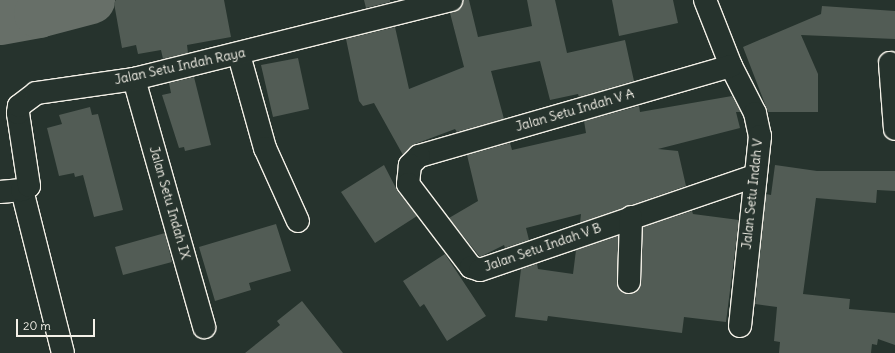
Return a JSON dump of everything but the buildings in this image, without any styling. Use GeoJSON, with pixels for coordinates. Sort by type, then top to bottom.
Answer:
{"type":"FeatureCollection","features":[{"type":"Feature","properties":{"kind":"street","name":"Jalan Setu Indah Raya"},"geometry":{"type":"LineString","coordinates":[[22,190],[26,189],[30,180],[18,113],[19,106],[27,98],[36,93],[134,79],[239,55],[451,0]]}},
{"type":"Feature","properties":{"kind":"street","name":"Jalan Setu Indah V"},"geometry":{"type":"LineString","coordinates":[[705,0],[731,66],[758,123],[760,145],[755,176],[740,326]]}},
{"type":"Feature","properties":{"kind":"street"},"geometry":{"type":"LineString","coordinates":[[239,55],[267,154],[298,221]]}},
{"type":"Feature","properties":{"kind":"street"},"geometry":{"type":"LineString","coordinates":[[890,63],[895,129]]}},
{"type":"Feature","properties":{"kind":"street","name":"Jalan Setu Indah V A"},"geometry":{"type":"LineString","coordinates":[[419,156],[731,66]]}},
{"type":"Feature","properties":{"kind":"street","name":"Jalan Setu Indah IX"},"geometry":{"type":"LineString","coordinates":[[134,79],[204,327]]}},
{"type":"Feature","properties":{"kind":"street","name":"Jalan Setu Indah V B"},"geometry":{"type":"LineString","coordinates":[[419,156],[410,165],[408,184],[475,269],[755,176]]}},
{"type":"Feature","properties":{"kind":"street"},"geometry":{"type":"LineString","coordinates":[[0,192],[22,190],[63,353]]}},
{"type":"Feature","properties":{"kind":"street"},"geometry":{"type":"LineString","coordinates":[[629,282],[632,217]]}},
{"type":"Feature","properties":{"kind":"waterway"},"geometry":{"type":"LineString","coordinates":[[0,21],[38,14],[91,0]]}}]}
